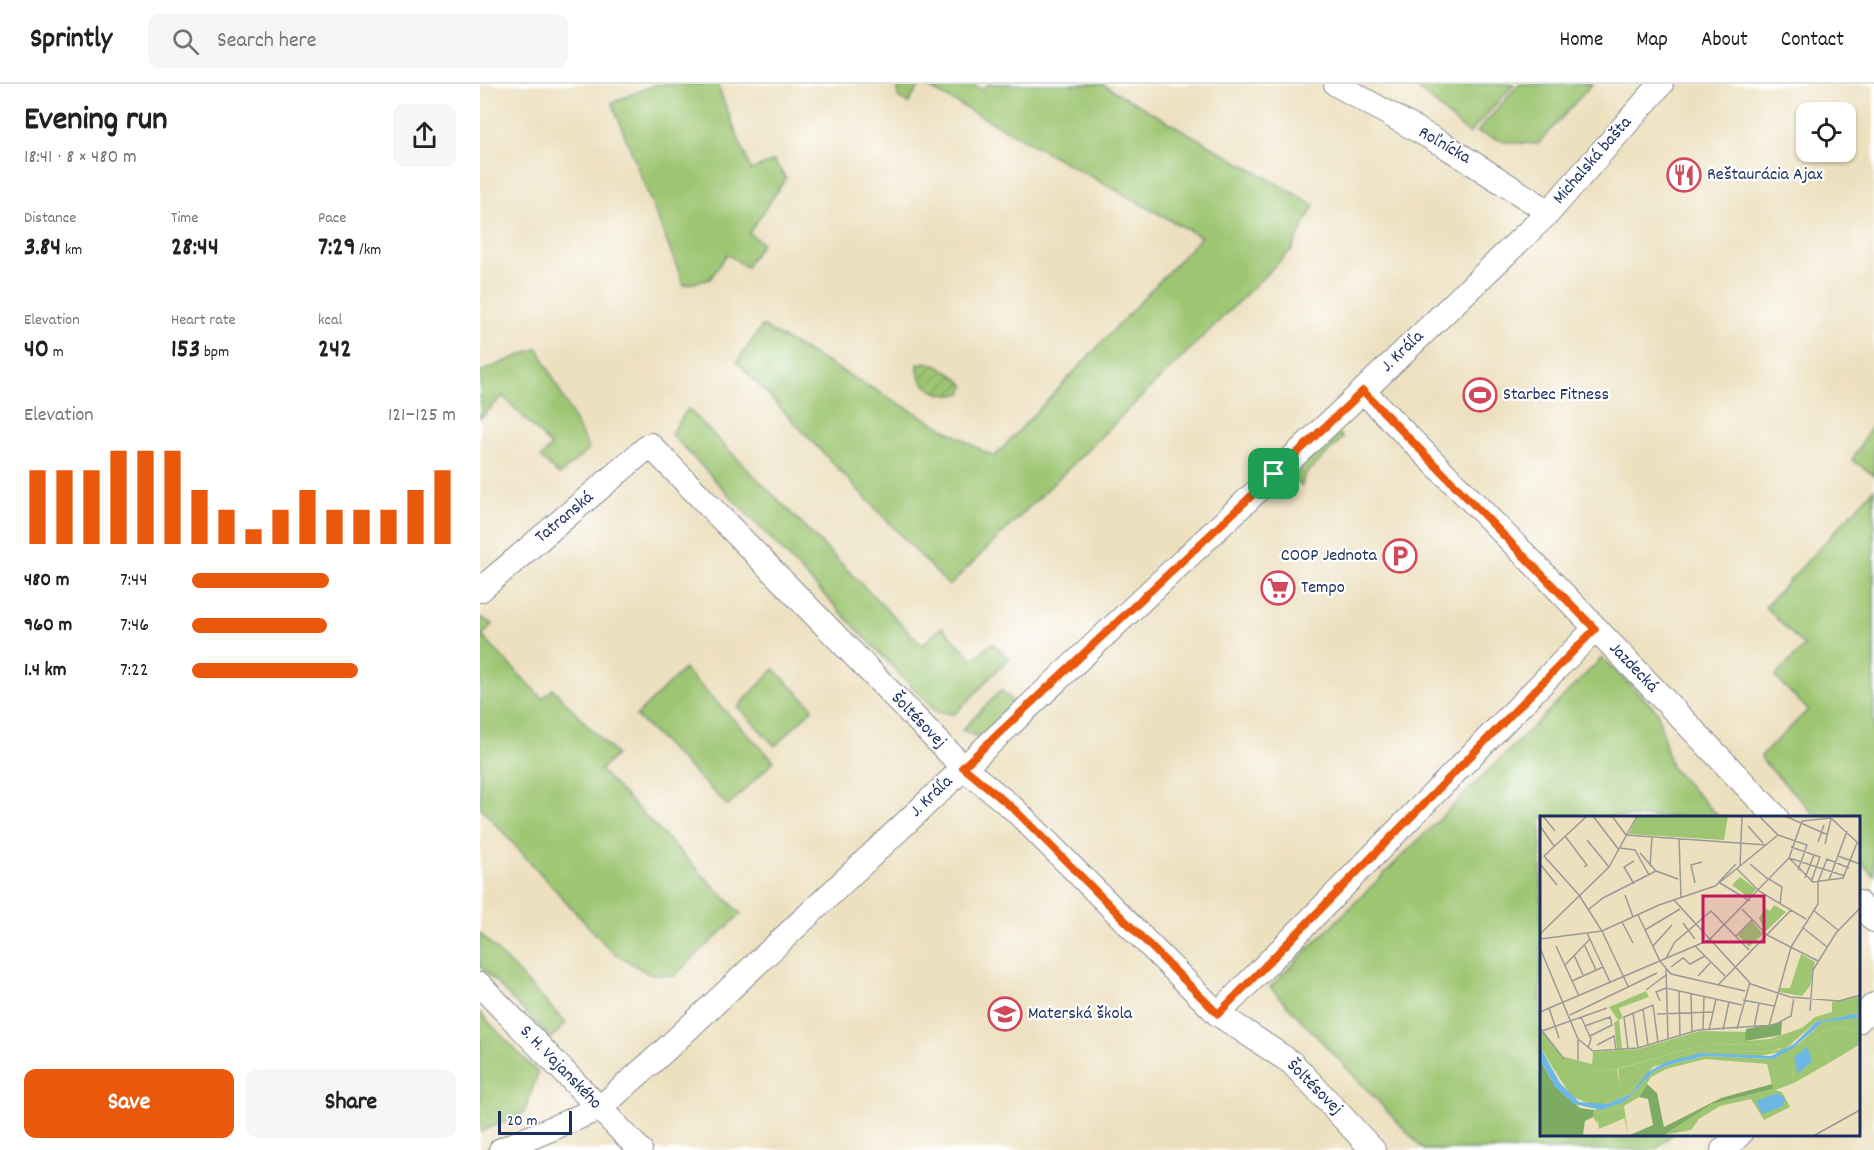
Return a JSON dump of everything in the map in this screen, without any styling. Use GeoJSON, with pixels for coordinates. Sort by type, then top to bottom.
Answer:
{"type":"FeatureCollection","features":[{"type":"Feature","properties":{"kind":"street","name":"Roľnícka"},"geometry":{"type":"LineString","coordinates":[[1336,84],[1444,145],[1549,212]]}},
{"type":"Feature","properties":{"kind":"street","name":"Michalská bašta"},"geometry":{"type":"LineString","coordinates":[[1549,212],[1661,84]]}},
{"type":"Feature","properties":{"kind":"street","name":"J. Kráľa"},"geometry":{"type":"LineString","coordinates":[[501,1150],[600,1108],[662,1053],[1363,391],[1549,212]]}},
{"type":"Feature","properties":{"kind":"street","name":"Jazdecká"},"geometry":{"type":"LineString","coordinates":[[1363,391],[1775,816]]}},
{"type":"Feature","properties":{"kind":"street","name":"Šoltésovej"},"geometry":{"type":"LineString","coordinates":[[650,445],[963,767],[1015,810],[1218,1014],[1292,1063],[1373,1150]]}},
{"type":"Feature","properties":{"kind":"street","name":"Tatranská"},"geometry":{"type":"LineString","coordinates":[[480,590],[650,445]]}},
{"type":"Feature","properties":{"kind":"street"},"geometry":{"type":"LineString","coordinates":[[1218,1014],[1595,629]]}},
{"type":"Feature","properties":{"kind":"street"},"geometry":{"type":"LineString","coordinates":[[1859,905],[1874,920]]}},
{"type":"Feature","properties":{"kind":"street","name":"S. H. Vajanského"},"geometry":{"type":"LineString","coordinates":[[480,985],[640,1150]]}},
{"type":"Feature","properties":{"kind":"street"},"geometry":{"type":"LineString","coordinates":[[1859,1019],[1874,1005]]}},
{"type":"Feature","properties":{"kind":"street"},"geometry":{"type":"LineString","coordinates":[[1723,1150],[1739,1135]]}},
{"type":"Feature","properties":{"kind":"green space"},"geometry":{"type":"Polygon","coordinates":[[[655,84],[717,84],[751,170],[774,161],[786,178],[749,233],[762,243],[746,267],[727,254],[710,279],[684,285],[612,103],[655,84]]]}},
{"type":"Feature","properties":{"kind":"green space"},"geometry":{"type":"Polygon","coordinates":[[[898,84],[921,84],[908,104],[898,97],[898,84]]]}},
{"type":"Feature","properties":{"kind":"green space"},"geometry":{"type":"Polygon","coordinates":[[[922,84],[972,84],[983,90],[987,84],[1102,84],[1314,205],[1292,249],[949,586],[737,362],[762,326],[994,457],[1201,237],[922,84]]]}},
{"type":"Feature","properties":{"kind":"green space"},"geometry":{"type":"Polygon","coordinates":[[[1413,84],[1514,84],[1469,134],[1413,84]]]}},
{"type":"Feature","properties":{"kind":"green space"},"geometry":{"type":"Polygon","coordinates":[[[1519,84],[1592,84],[1538,144],[1505,142],[1477,132],[1519,84]]]}},
{"type":"Feature","properties":{"kind":"green space"},"geometry":{"type":"Polygon","coordinates":[[[538,348],[589,449],[559,475],[541,458],[551,446],[503,396],[480,418],[480,372],[538,348]]]}},
{"type":"Feature","properties":{"kind":"green space"},"geometry":{"type":"Polygon","coordinates":[[[925,362],[957,378],[965,386],[962,393],[947,395],[932,390],[926,385],[918,372],[918,364],[925,362]]]}},
{"type":"Feature","properties":{"kind":"green space"},"geometry":{"type":"Polygon","coordinates":[[[688,409],[922,645],[942,627],[973,659],[992,643],[1009,658],[955,714],[936,712],[671,434],[688,409]]]}},
{"type":"Feature","properties":{"kind":"green space"},"geometry":{"type":"Polygon","coordinates":[[[1874,421],[1874,475],[1852,460],[1874,421]]]}},
{"type":"Feature","properties":{"kind":"green space"},"geometry":{"type":"Polygon","coordinates":[[[1335,429],[1343,438],[1304,476],[1302,486],[1289,474],[1335,429]]]}},
{"type":"Feature","properties":{"kind":"green space"},"geometry":{"type":"Polygon","coordinates":[[[1874,489],[1874,876],[1859,860],[1859,816],[1816,816],[1763,761],[1761,756],[1808,710],[1775,677],[1804,646],[1765,607],[1874,489]]]}},
{"type":"Feature","properties":{"kind":"green space"},"geometry":{"type":"Polygon","coordinates":[[[480,617],[493,624],[482,636],[542,698],[553,689],[616,755],[600,770],[741,914],[674,976],[649,974],[611,951],[480,807],[480,617]]]}},
{"type":"Feature","properties":{"kind":"green space"},"geometry":{"type":"Polygon","coordinates":[[[1602,658],[1657,711],[1671,767],[1718,816],[1540,816],[1540,1135],[1671,1135],[1655,1150],[1424,1150],[1270,987],[1602,658]]]}},
{"type":"Feature","properties":{"kind":"green space"},"geometry":{"type":"Polygon","coordinates":[[[684,669],[774,761],[728,806],[636,716],[684,669]]]}},
{"type":"Feature","properties":{"kind":"green space"},"geometry":{"type":"Polygon","coordinates":[[[774,669],[813,708],[775,746],[738,707],[774,669]]]}},
{"type":"Feature","properties":{"kind":"green space"},"geometry":{"type":"Polygon","coordinates":[[[1001,690],[1015,704],[980,738],[962,730],[1001,690]]]}},
{"type":"Feature","properties":{"kind":"green space"},"geometry":{"type":"Polygon","coordinates":[[[480,933],[566,1023],[551,1039],[480,966],[480,933]]]}},
{"type":"Feature","properties":{"kind":"green space"},"geometry":{"type":"Polygon","coordinates":[[[480,1013],[538,1073],[524,1113],[480,1132],[480,1013]]]}},
{"type":"Feature","properties":{"kind":"place","name":"Reštaurácia Ajax"},"geometry":{"type":"Point","coordinates":[1684,175]}},
{"type":"Feature","properties":{"kind":"place","name":"Starbec Fitness"},"geometry":{"type":"Point","coordinates":[1480,395]}},
{"type":"Feature","properties":{"kind":"place","name":"COOP Jednota"},"geometry":{"type":"Point","coordinates":[1400,556]}},
{"type":"Feature","properties":{"kind":"place","name":"Tempo"},"geometry":{"type":"Point","coordinates":[1278,588]}},
{"type":"Feature","properties":{"kind":"place","name":"Materská škola"},"geometry":{"type":"Point","coordinates":[1005,1014]}},
{"type":"Feature","properties":{"kind":"route"},"geometry":{"type":"LineString","coordinates":[[1363,391],[1542,572],[1595,629],[1218,1014],[1015,810],[963,767],[1274,474],[1363,391]]}}]}
